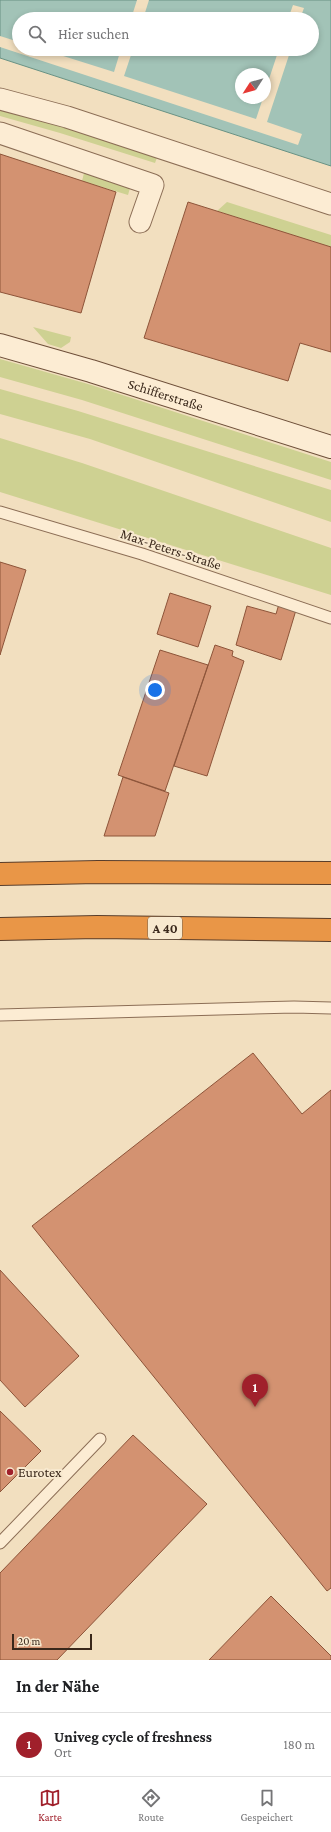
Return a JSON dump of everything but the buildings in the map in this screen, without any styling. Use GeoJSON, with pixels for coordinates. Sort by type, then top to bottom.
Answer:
{"type":"FeatureCollection","features":[{"type":"Feature","properties":{"kind":"highway"},"geometry":{"type":"LineString","coordinates":[[0,874],[98,872],[331,873]]}},
{"type":"Feature","properties":{"kind":"highway","name":"A 40"},"geometry":{"type":"LineString","coordinates":[[0,929],[97,927],[331,930]]}},
{"type":"Feature","properties":{"kind":"street"},"geometry":{"type":"LineString","coordinates":[[0,99],[67,117],[331,204]]}},
{"type":"Feature","properties":{"kind":"street"},"geometry":{"type":"LineString","coordinates":[[0,133],[153,185],[140,222]]}},
{"type":"Feature","properties":{"kind":"street","name":"Schifferstraße"},"geometry":{"type":"LineString","coordinates":[[0,345],[91,371],[331,447]]}},
{"type":"Feature","properties":{"kind":"lane","name":"Max-Peters-Straße"},"geometry":{"type":"LineString","coordinates":[[0,512],[142,554],[331,618]]}},
{"type":"Feature","properties":{"kind":"lane"},"geometry":{"type":"LineString","coordinates":[[0,1015],[294,1007],[331,1008]]}},
{"type":"Feature","properties":{"kind":"lane"},"geometry":{"type":"LineString","coordinates":[[0,1544],[100,1439]]}},
{"type":"Feature","properties":{"kind":"green space"},"geometry":{"type":"Polygon","coordinates":[[[0,103],[159,152],[155,163],[0,116],[0,103]]]}},
{"type":"Feature","properties":{"kind":"green space"},"geometry":{"type":"Polygon","coordinates":[[[85,169],[130,188],[128,195],[82,181],[85,169]]]}},
{"type":"Feature","properties":{"kind":"green space"},"geometry":{"type":"Polygon","coordinates":[[[227,202],[331,235],[331,247],[217,211],[227,202]]]}},
{"type":"Feature","properties":{"kind":"green space"},"geometry":{"type":"Polygon","coordinates":[[[33,327],[71,337],[70,342],[61,348],[48,344],[33,327]]]}},
{"type":"Feature","properties":{"kind":"green space"},"geometry":{"type":"Polygon","coordinates":[[[0,359],[88,384],[331,462],[331,480],[82,400],[0,377],[0,359]]]}},
{"type":"Feature","properties":{"kind":"green space"},"geometry":{"type":"Polygon","coordinates":[[[0,389],[78,411],[331,490],[331,522],[90,439],[0,414],[0,389]]]}},
{"type":"Feature","properties":{"kind":"green space"},"geometry":{"type":"Polygon","coordinates":[[[0,438],[82,463],[331,548],[331,595],[0,492],[0,438]]]}},
{"type":"Feature","properties":{"kind":"water"},"geometry":{"type":"Polygon","coordinates":[[[0,0],[331,0],[331,166],[0,58],[0,0]]]}},
{"type":"Feature","properties":{"kind":"pier"},"geometry":{"type":"Polygon","coordinates":[[[137,0],[149,0],[145,12],[133,12],[137,0]]]}},
{"type":"Feature","properties":{"kind":"pier"},"geometry":{"type":"Polygon","coordinates":[[[293,5],[304,8],[303,12],[290,12],[293,5]]]}},
{"type":"Feature","properties":{"kind":"pier"},"geometry":{"type":"Polygon","coordinates":[[[0,36],[12,40],[12,51],[0,47],[0,36]]]}},
{"type":"Feature","properties":{"kind":"pier"},"geometry":{"type":"Polygon","coordinates":[[[27,56],[63,56],[114,72],[119,56],[131,56],[124,76],[256,119],[261,104],[271,104],[271,73],[277,56],[289,56],[267,122],[302,134],[298,145],[27,56]]]}},
{"type":"Feature","properties":{"kind":"place","name":"Univeg cycle of freshness"},"geometry":{"type":"Point","coordinates":[255,1407]}},
{"type":"Feature","properties":{"kind":"place","name":"Eurotex"},"geometry":{"type":"Point","coordinates":[10,1472]}}]}
